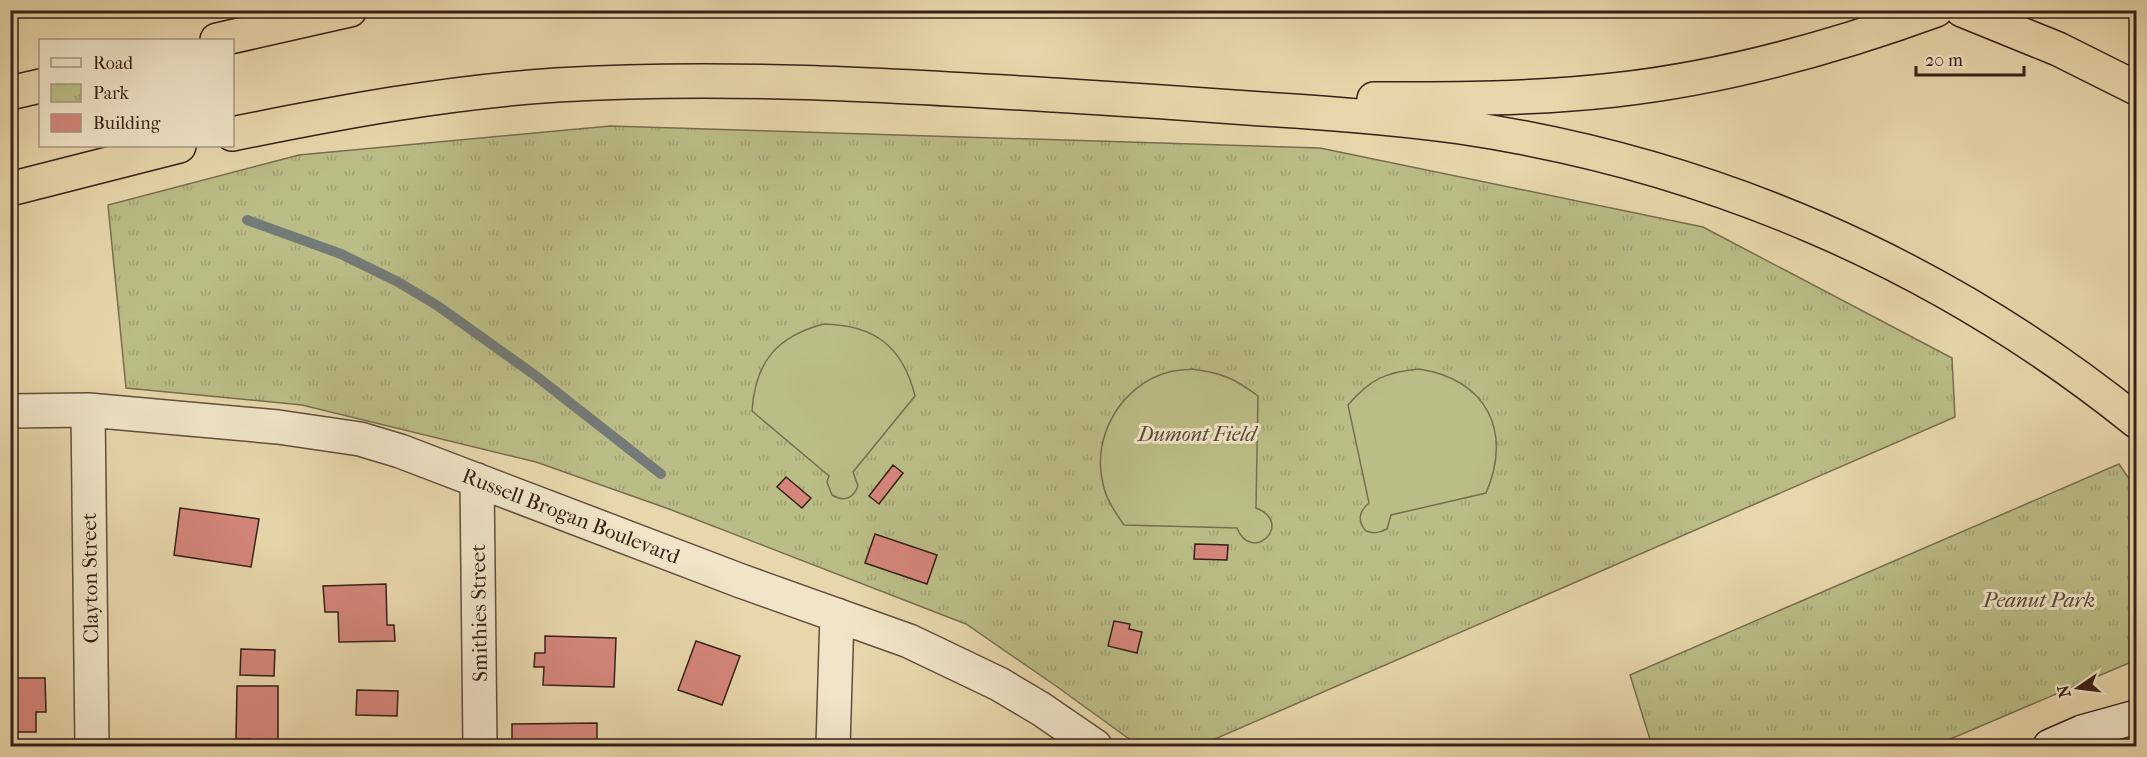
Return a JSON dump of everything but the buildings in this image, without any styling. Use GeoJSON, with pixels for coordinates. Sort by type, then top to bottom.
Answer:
{"type":"FeatureCollection","features":[{"type":"Feature","properties":{"kind":"highway"},"geometry":{"type":"LineString","coordinates":[[222,39],[350,10]]}},
{"type":"Feature","properties":{"kind":"highway"},"geometry":{"type":"LineString","coordinates":[[1111,98],[1474,98],[1616,90],[1721,72],[1788,57],[1845,42],[1936,10]]}},
{"type":"Feature","properties":{"kind":"highway"},"geometry":{"type":"LineString","coordinates":[[1962,10],[2058,49],[2136,88]]}},
{"type":"Feature","properties":{"kind":"highway"},"geometry":{"type":"LineString","coordinates":[[234,134],[358,110],[475,93],[613,82],[741,80],[1111,98],[1407,120],[1465,128],[1601,155],[1702,184],[1806,223],[1938,286],[2022,337],[2112,401],[2136,421]]}},
{"type":"Feature","properties":{"kind":"highway"},"geometry":{"type":"LineString","coordinates":[[10,93],[39,86]]}},
{"type":"Feature","properties":{"kind":"highway"},"geometry":{"type":"LineString","coordinates":[[10,189],[175,147]]}},
{"type":"Feature","properties":{"kind":"street","name":"Russell Brogan Boulevard"},"geometry":{"type":"LineString","coordinates":[[10,411],[88,410],[278,427],[360,439],[400,451],[741,581],[909,640],[999,684],[1041,709],[1095,747]]}},
{"type":"Feature","properties":{"kind":"street","name":"Clayton Street"},"geometry":{"type":"LineString","coordinates":[[88,410],[92,747]]}},
{"type":"Feature","properties":{"kind":"street","name":"Smithies Street"},"geometry":{"type":"LineString","coordinates":[[477,480],[480,747]]}},
{"type":"Feature","properties":{"kind":"street"},"geometry":{"type":"LineString","coordinates":[[833,747],[837,615]]}},
{"type":"Feature","properties":{"kind":"street"},"geometry":{"type":"LineString","coordinates":[[2050,747],[2082,732],[2136,717]]}},
{"type":"Feature","properties":{"kind":"green space","name":"Dumont Field"},"geometry":{"type":"Polygon","coordinates":[[[610,126],[1320,148],[1703,227],[1952,358],[1955,417],[1199,746],[1139,746],[966,624],[669,509],[536,462],[302,405],[126,388],[108,205],[299,155],[610,126]]]}},
{"type":"Feature","properties":{"kind":"green space"},"geometry":{"type":"Polygon","coordinates":[[[824,324],[858,329],[884,342],[903,364],[915,396],[853,472],[858,486],[854,494],[844,499],[832,495],[827,482],[829,476],[752,411],[758,378],[771,354],[793,336],[824,324]]]}},
{"type":"Feature","properties":{"kind":"green space"},"geometry":{"type":"Polygon","coordinates":[[[1192,369],[1227,377],[1258,396],[1256,508],[1267,515],[1272,523],[1267,538],[1260,542],[1252,543],[1244,538],[1237,528],[1124,525],[1106,495],[1100,466],[1102,448],[1106,431],[1124,400],[1152,378],[1169,372],[1192,369]]]}},
{"type":"Feature","properties":{"kind":"green space"},"geometry":{"type":"Polygon","coordinates":[[[1419,369],[1442,375],[1462,384],[1477,396],[1488,412],[1494,429],[1496,449],[1494,470],[1486,493],[1391,515],[1387,529],[1376,533],[1369,532],[1360,520],[1363,509],[1369,503],[1348,405],[1379,378],[1397,372],[1419,369]]]}},
{"type":"Feature","properties":{"kind":"green space","name":"Peanut Park"},"geometry":{"type":"Polygon","coordinates":[[[2119,464],[2136,489],[2136,660],[1934,746],[1652,746],[1630,675],[2119,464]]]}},
{"type":"Feature","properties":{"kind":"waterway"},"geometry":{"type":"LineString","coordinates":[[247,220],[341,254],[398,282],[438,306],[536,376],[661,474]]}}]}
